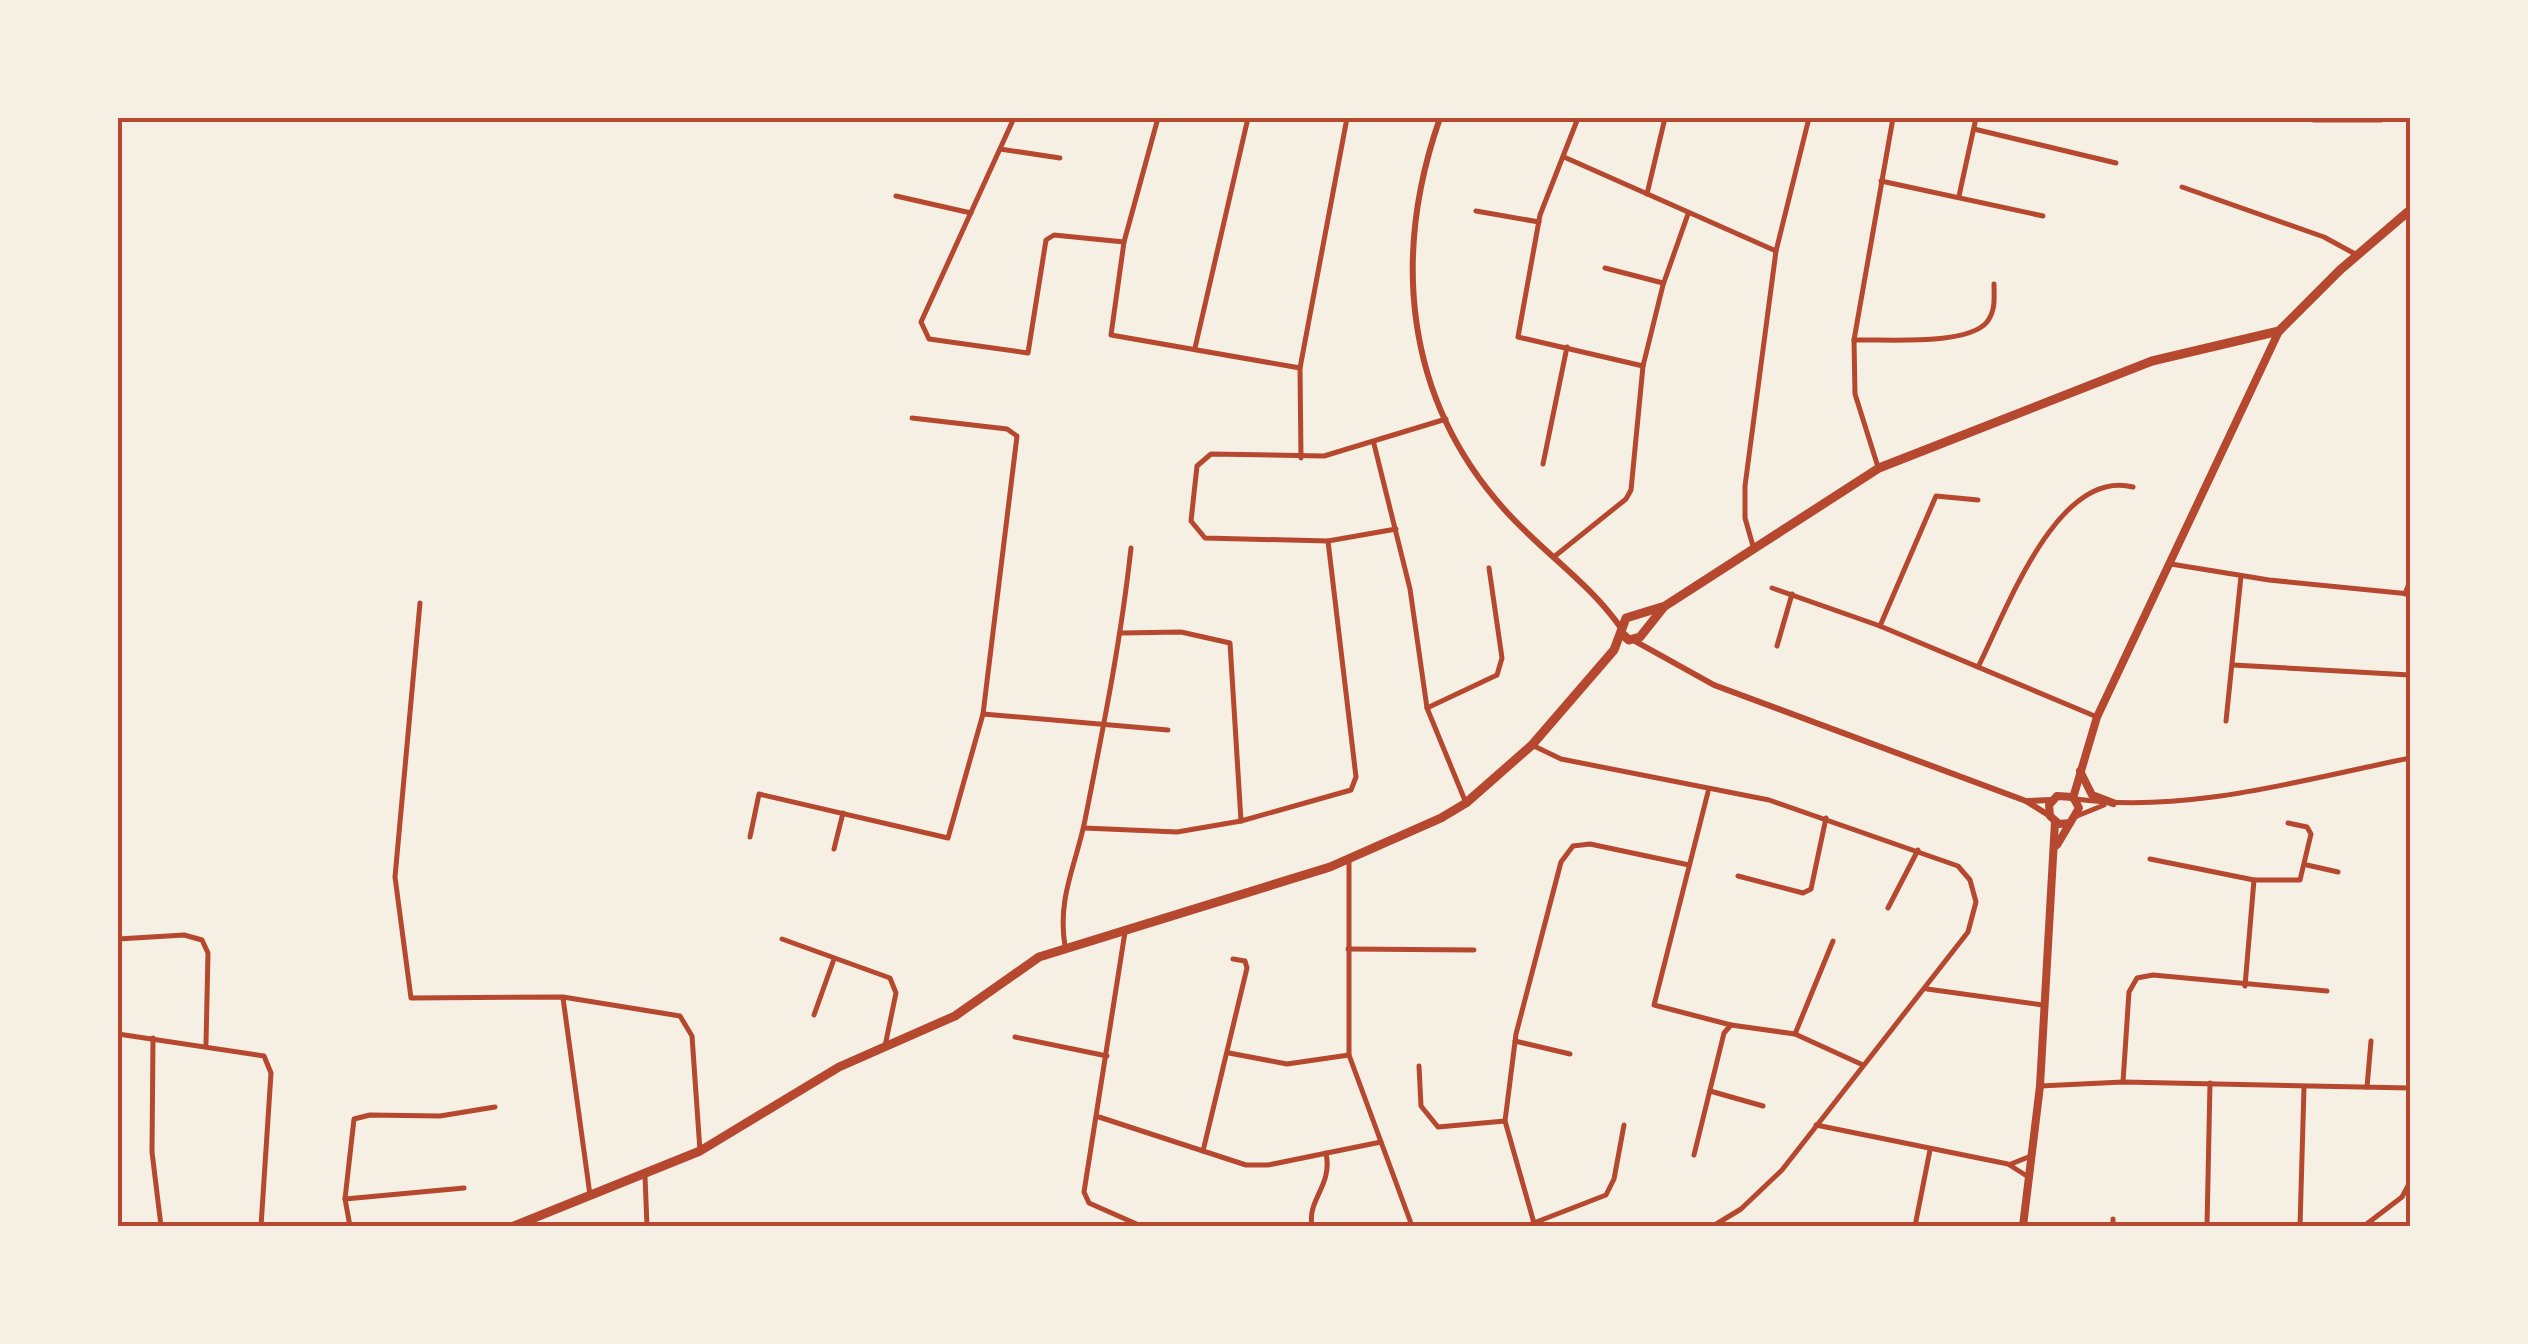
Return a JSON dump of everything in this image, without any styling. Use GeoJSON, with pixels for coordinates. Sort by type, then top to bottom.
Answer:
{"type":"FeatureCollection","features":[{"type":"Feature","properties":{"kind":"main road"},"geometry":{"type":"LineString","coordinates":[[2314,118],[2381,118]]}},
{"type":"Feature","properties":{"kind":"main road"},"geometry":{"type":"LineString","coordinates":[[2022,1226],[2040,1086],[2056,848],[2051,800],[2062,794],[2078,767],[2168,563],[2280,331],[2410,210]]}},
{"type":"Feature","properties":{"kind":"main road"},"geometry":{"type":"LineString","coordinates":[[514,1226],[645,1176],[700,1150],[839,1067],[955,1016],[1040,957],[1065,946],[1125,931],[1349,860],[1466,803],[1532,745],[1614,650],[1665,606],[1879,468],[2152,361],[2280,331]]}},
{"type":"Feature","properties":{"kind":"main road"},"geometry":{"type":"LineString","coordinates":[[1633,617],[1665,606]]}},
{"type":"Feature","properties":{"kind":"main road"},"geometry":{"type":"LineString","coordinates":[[1632,634],[1633,617]]}},
{"type":"Feature","properties":{"kind":"main road"},"geometry":{"type":"LineString","coordinates":[[1632,634],[1633,617]]}},
{"type":"Feature","properties":{"kind":"main road"},"geometry":{"type":"LineString","coordinates":[[2056,848],[2074,820],[2078,767]]}},
{"type":"Feature","properties":{"kind":"main road"},"geometry":{"type":"LineString","coordinates":[[2078,767],[2092,796],[2110,803]]}},
{"type":"Feature","properties":{"kind":"main road"},"geometry":{"type":"LineString","coordinates":[[2062,794],[2074,798]]}},
{"type":"Feature","properties":{"kind":"main road"},"geometry":{"type":"LineString","coordinates":[[2052,819],[2074,820]]}},
{"type":"Feature","properties":{"kind":"street"},"geometry":{"type":"LineString","coordinates":[[1014,118],[921,322],[929,339],[1028,353],[1046,240],[1054,235],[1124,242]]}},
{"type":"Feature","properties":{"kind":"street"},"geometry":{"type":"LineString","coordinates":[[1158,118],[1124,242],[1111,336],[1300,368]]}},
{"type":"Feature","properties":{"kind":"street"},"geometry":{"type":"LineString","coordinates":[[1195,350],[1248,118]]}},
{"type":"Feature","properties":{"kind":"street"},"geometry":{"type":"LineString","coordinates":[[1301,458],[1300,368],[1347,118]]}},
{"type":"Feature","properties":{"kind":"street"},"geometry":{"type":"LineString","coordinates":[[1440,118],[1416,204],[1410,270],[1412,308],[1426,367],[1446,419],[1475,472],[1505,510],[1632,634],[1714,685],[2026,801],[2052,819]]}},
{"type":"Feature","properties":{"kind":"street"},"geometry":{"type":"LineString","coordinates":[[1578,118],[1539,222],[1518,337],[1644,366]]}},
{"type":"Feature","properties":{"kind":"street"},"geometry":{"type":"LineString","coordinates":[[1646,194],[1665,118]]}},
{"type":"Feature","properties":{"kind":"street"},"geometry":{"type":"LineString","coordinates":[[1753,546],[1744,518],[1745,486],[1776,251],[1808,118]]}},
{"type":"Feature","properties":{"kind":"street"},"geometry":{"type":"LineString","coordinates":[[1879,468],[1855,394],[1854,340],[1892,118]]}},
{"type":"Feature","properties":{"kind":"street"},"geometry":{"type":"LineString","coordinates":[[1959,196],[1976,118]]}},
{"type":"Feature","properties":{"kind":"street"},"geometry":{"type":"LineString","coordinates":[[1974,129],[2116,162]]}},
{"type":"Feature","properties":{"kind":"street"},"geometry":{"type":"LineString","coordinates":[[1000,150],[1060,158]]}},
{"type":"Feature","properties":{"kind":"street"},"geometry":{"type":"LineString","coordinates":[[1563,156],[1776,251]]}},
{"type":"Feature","properties":{"kind":"street"},"geometry":{"type":"LineString","coordinates":[[1881,181],[2043,216]]}},
{"type":"Feature","properties":{"kind":"street"},"geometry":{"type":"LineString","coordinates":[[2182,188],[2324,237],[2357,256]]}},
{"type":"Feature","properties":{"kind":"street"},"geometry":{"type":"LineString","coordinates":[[896,196],[971,213]]}},
{"type":"Feature","properties":{"kind":"street"},"geometry":{"type":"LineString","coordinates":[[1476,212],[1539,222]]}},
{"type":"Feature","properties":{"kind":"street"},"geometry":{"type":"LineString","coordinates":[[1554,556],[1631,490],[1644,366],[1663,283],[1688,214]]}},
{"type":"Feature","properties":{"kind":"street"},"geometry":{"type":"LineString","coordinates":[[1605,268],[1663,283]]}},
{"type":"Feature","properties":{"kind":"street"},"geometry":{"type":"LineString","coordinates":[[1854,340],[1956,337],[1984,326],[1994,310],[1994,284]]}},
{"type":"Feature","properties":{"kind":"street"},"geometry":{"type":"LineString","coordinates":[[1543,464],[1567,347]]}},
{"type":"Feature","properties":{"kind":"street"},"geometry":{"type":"LineString","coordinates":[[750,837],[759,794],[948,838],[984,714],[1018,436],[1008,429],[912,418]]}},
{"type":"Feature","properties":{"kind":"street"},"geometry":{"type":"LineString","coordinates":[[1396,529],[1328,541],[1200,536],[1192,521],[1197,466],[1211,454],[1301,458],[1374,444],[1446,419]]}},
{"type":"Feature","properties":{"kind":"street"},"geometry":{"type":"LineString","coordinates":[[1374,444],[1410,588],[1427,708],[1466,803]]}},
{"type":"Feature","properties":{"kind":"street"},"geometry":{"type":"LineString","coordinates":[[1978,668],[2050,527],[2072,504],[2095,491],[2118,483],[2133,487]]}},
{"type":"Feature","properties":{"kind":"street"},"geometry":{"type":"LineString","coordinates":[[1880,626],[1936,496],[1978,500]]}},
{"type":"Feature","properties":{"kind":"street"},"geometry":{"type":"LineString","coordinates":[[1084,828],[1177,832],[1242,821],[1342,794],[1355,784],[1328,541]]}},
{"type":"Feature","properties":{"kind":"street"},"geometry":{"type":"LineString","coordinates":[[1065,946],[1062,902],[1084,828],[1122,633],[1130,548]]}},
{"type":"Feature","properties":{"kind":"street"},"geometry":{"type":"LineString","coordinates":[[2168,563],[2241,576],[2408,594],[2410,581]]}},
{"type":"Feature","properties":{"kind":"street"},"geometry":{"type":"LineString","coordinates":[[1427,708],[1497,675],[1502,658],[1489,568]]}},
{"type":"Feature","properties":{"kind":"street"},"geometry":{"type":"LineString","coordinates":[[2226,721],[2241,576]]}},
{"type":"Feature","properties":{"kind":"street"},"geometry":{"type":"LineString","coordinates":[[1772,588],[1880,626],[2097,717]]}},
{"type":"Feature","properties":{"kind":"street"},"geometry":{"type":"LineString","coordinates":[[1776,646],[1792,594]]}},
{"type":"Feature","properties":{"kind":"street"},"geometry":{"type":"LineString","coordinates":[[420,603],[395,877],[411,998],[563,997],[680,1016],[688,1023],[700,1150]]}},
{"type":"Feature","properties":{"kind":"street"},"geometry":{"type":"LineString","coordinates":[[1607,608],[1633,617]]}},
{"type":"Feature","properties":{"kind":"street"},"geometry":{"type":"LineString","coordinates":[[1122,633],[1181,632],[1230,643],[1242,821]]}},
{"type":"Feature","properties":{"kind":"street"},"geometry":{"type":"LineString","coordinates":[[2234,664],[2410,674]]}},
{"type":"Feature","properties":{"kind":"street"},"geometry":{"type":"LineString","coordinates":[[984,714],[1168,730]]}},
{"type":"Feature","properties":{"kind":"street"},"geometry":{"type":"LineString","coordinates":[[1532,745],[1560,759],[1708,792],[1769,800],[1918,850],[1958,866],[1970,880],[1976,902],[1968,932],[1927,989],[1773,1180],[1742,1209],[1713,1226]]}},
{"type":"Feature","properties":{"kind":"street"},"geometry":{"type":"LineString","coordinates":[[2074,798],[2110,803],[2206,799],[2410,758]]}},
{"type":"Feature","properties":{"kind":"street"},"geometry":{"type":"LineString","coordinates":[[1708,792],[1654,1005],[1731,1025],[1795,1034],[1863,1065]]}},
{"type":"Feature","properties":{"kind":"street"},"geometry":{"type":"LineString","coordinates":[[2026,801],[2051,800]]}},
{"type":"Feature","properties":{"kind":"street"},"geometry":{"type":"LineString","coordinates":[[2074,820],[2110,803]]}},
{"type":"Feature","properties":{"kind":"street"},"geometry":{"type":"LineString","coordinates":[[834,849],[843,814]]}},
{"type":"Feature","properties":{"kind":"street"},"geometry":{"type":"LineString","coordinates":[[1738,876],[1803,893],[1810,889],[1826,818]]}},
{"type":"Feature","properties":{"kind":"street"},"geometry":{"type":"LineString","coordinates":[[2150,859],[2254,880],[2296,881],[2306,865],[2310,830],[2288,824]]}},
{"type":"Feature","properties":{"kind":"street"},"geometry":{"type":"LineString","coordinates":[[1534,1223],[1505,1121],[1515,1040],[1560,862],[1573,846],[1590,844],[1689,865]]}},
{"type":"Feature","properties":{"kind":"street"},"geometry":{"type":"LineString","coordinates":[[1888,908],[1918,850]]}},
{"type":"Feature","properties":{"kind":"street"},"geometry":{"type":"LineString","coordinates":[[1349,860],[1349,1055],[1412,1226]]}},
{"type":"Feature","properties":{"kind":"street"},"geometry":{"type":"LineString","coordinates":[[2306,865],[2338,872]]}},
{"type":"Feature","properties":{"kind":"street"},"geometry":{"type":"LineString","coordinates":[[2245,986],[2254,880]]}},
{"type":"Feature","properties":{"kind":"street"},"geometry":{"type":"LineString","coordinates":[[1125,931],[1086,1199],[1140,1226]]}},
{"type":"Feature","properties":{"kind":"street"},"geometry":{"type":"LineString","coordinates":[[118,939],[184,935],[202,940],[208,953],[206,1044]]}},
{"type":"Feature","properties":{"kind":"street"},"geometry":{"type":"LineString","coordinates":[[782,939],[890,978],[895,985],[884,1048]]}},
{"type":"Feature","properties":{"kind":"street"},"geometry":{"type":"LineString","coordinates":[[1795,1034],[1832,942]]}},
{"type":"Feature","properties":{"kind":"street"},"geometry":{"type":"LineString","coordinates":[[1348,949],[1474,950]]}},
{"type":"Feature","properties":{"kind":"street"},"geometry":{"type":"LineString","coordinates":[[814,1014],[834,959]]}},
{"type":"Feature","properties":{"kind":"street"},"geometry":{"type":"LineString","coordinates":[[1202,1151],[1247,968],[1245,961],[1233,959]]}},
{"type":"Feature","properties":{"kind":"street"},"geometry":{"type":"LineString","coordinates":[[2123,1082],[2129,992],[2137,978],[2152,975],[2245,986],[2327,990]]}},
{"type":"Feature","properties":{"kind":"street"},"geometry":{"type":"LineString","coordinates":[[1927,989],[2044,1006]]}},
{"type":"Feature","properties":{"kind":"street"},"geometry":{"type":"LineString","coordinates":[[563,997],[590,1198]]}},
{"type":"Feature","properties":{"kind":"street"},"geometry":{"type":"LineString","coordinates":[[1694,1155],[1724,1033],[1731,1025]]}},
{"type":"Feature","properties":{"kind":"street"},"geometry":{"type":"LineString","coordinates":[[118,1034],[251,1050],[268,1061],[269,1119],[262,1226]]}},
{"type":"Feature","properties":{"kind":"street"},"geometry":{"type":"LineString","coordinates":[[1014,1037],[1106,1056]]}},
{"type":"Feature","properties":{"kind":"street"},"geometry":{"type":"LineString","coordinates":[[153,1038],[152,1152],[161,1226]]}},
{"type":"Feature","properties":{"kind":"street"},"geometry":{"type":"LineString","coordinates":[[1515,1040],[1570,1054]]}},
{"type":"Feature","properties":{"kind":"street"},"geometry":{"type":"LineString","coordinates":[[2368,1087],[2371,1042]]}},
{"type":"Feature","properties":{"kind":"street"},"geometry":{"type":"LineString","coordinates":[[1229,1053],[1288,1064],[1349,1055]]}},
{"type":"Feature","properties":{"kind":"street"},"geometry":{"type":"LineString","coordinates":[[1419,1066],[1421,1106],[1438,1127],[1505,1121]]}},
{"type":"Feature","properties":{"kind":"street"},"geometry":{"type":"LineString","coordinates":[[2040,1086],[2123,1082],[2410,1088]]}},
{"type":"Feature","properties":{"kind":"street"},"geometry":{"type":"LineString","coordinates":[[2207,1226],[2210,1083]]}},
{"type":"Feature","properties":{"kind":"street"},"geometry":{"type":"LineString","coordinates":[[2300,1226],[2304,1087]]}},
{"type":"Feature","properties":{"kind":"street"},"geometry":{"type":"LineString","coordinates":[[1710,1090],[1763,1106]]}},
{"type":"Feature","properties":{"kind":"street"},"geometry":{"type":"LineString","coordinates":[[350,1226],[345,1199],[354,1119],[370,1114],[440,1116],[495,1107]]}},
{"type":"Feature","properties":{"kind":"street"},"geometry":{"type":"LineString","coordinates":[[1098,1116],[1228,1161],[1268,1166],[1381,1142]]}},
{"type":"Feature","properties":{"kind":"street"},"geometry":{"type":"LineString","coordinates":[[1526,1226],[1606,1195],[1614,1179],[1624,1125]]}},
{"type":"Feature","properties":{"kind":"street"},"geometry":{"type":"LineString","coordinates":[[1816,1126],[2008,1164],[2030,1178]]}},
{"type":"Feature","properties":{"kind":"street"},"geometry":{"type":"LineString","coordinates":[[1915,1226],[1930,1150]]}},
{"type":"Feature","properties":{"kind":"street"},"geometry":{"type":"LineString","coordinates":[[1312,1226],[1314,1204],[1330,1174],[1326,1153]]}},
{"type":"Feature","properties":{"kind":"street"},"geometry":{"type":"LineString","coordinates":[[2008,1164],[2031,1156]]}},
{"type":"Feature","properties":{"kind":"street"},"geometry":{"type":"LineString","coordinates":[[645,1176],[647,1226]]}},
{"type":"Feature","properties":{"kind":"street"},"geometry":{"type":"LineString","coordinates":[[2364,1226],[2402,1197],[2410,1182]]}},
{"type":"Feature","properties":{"kind":"street"},"geometry":{"type":"LineString","coordinates":[[345,1199],[464,1188]]}}]}
